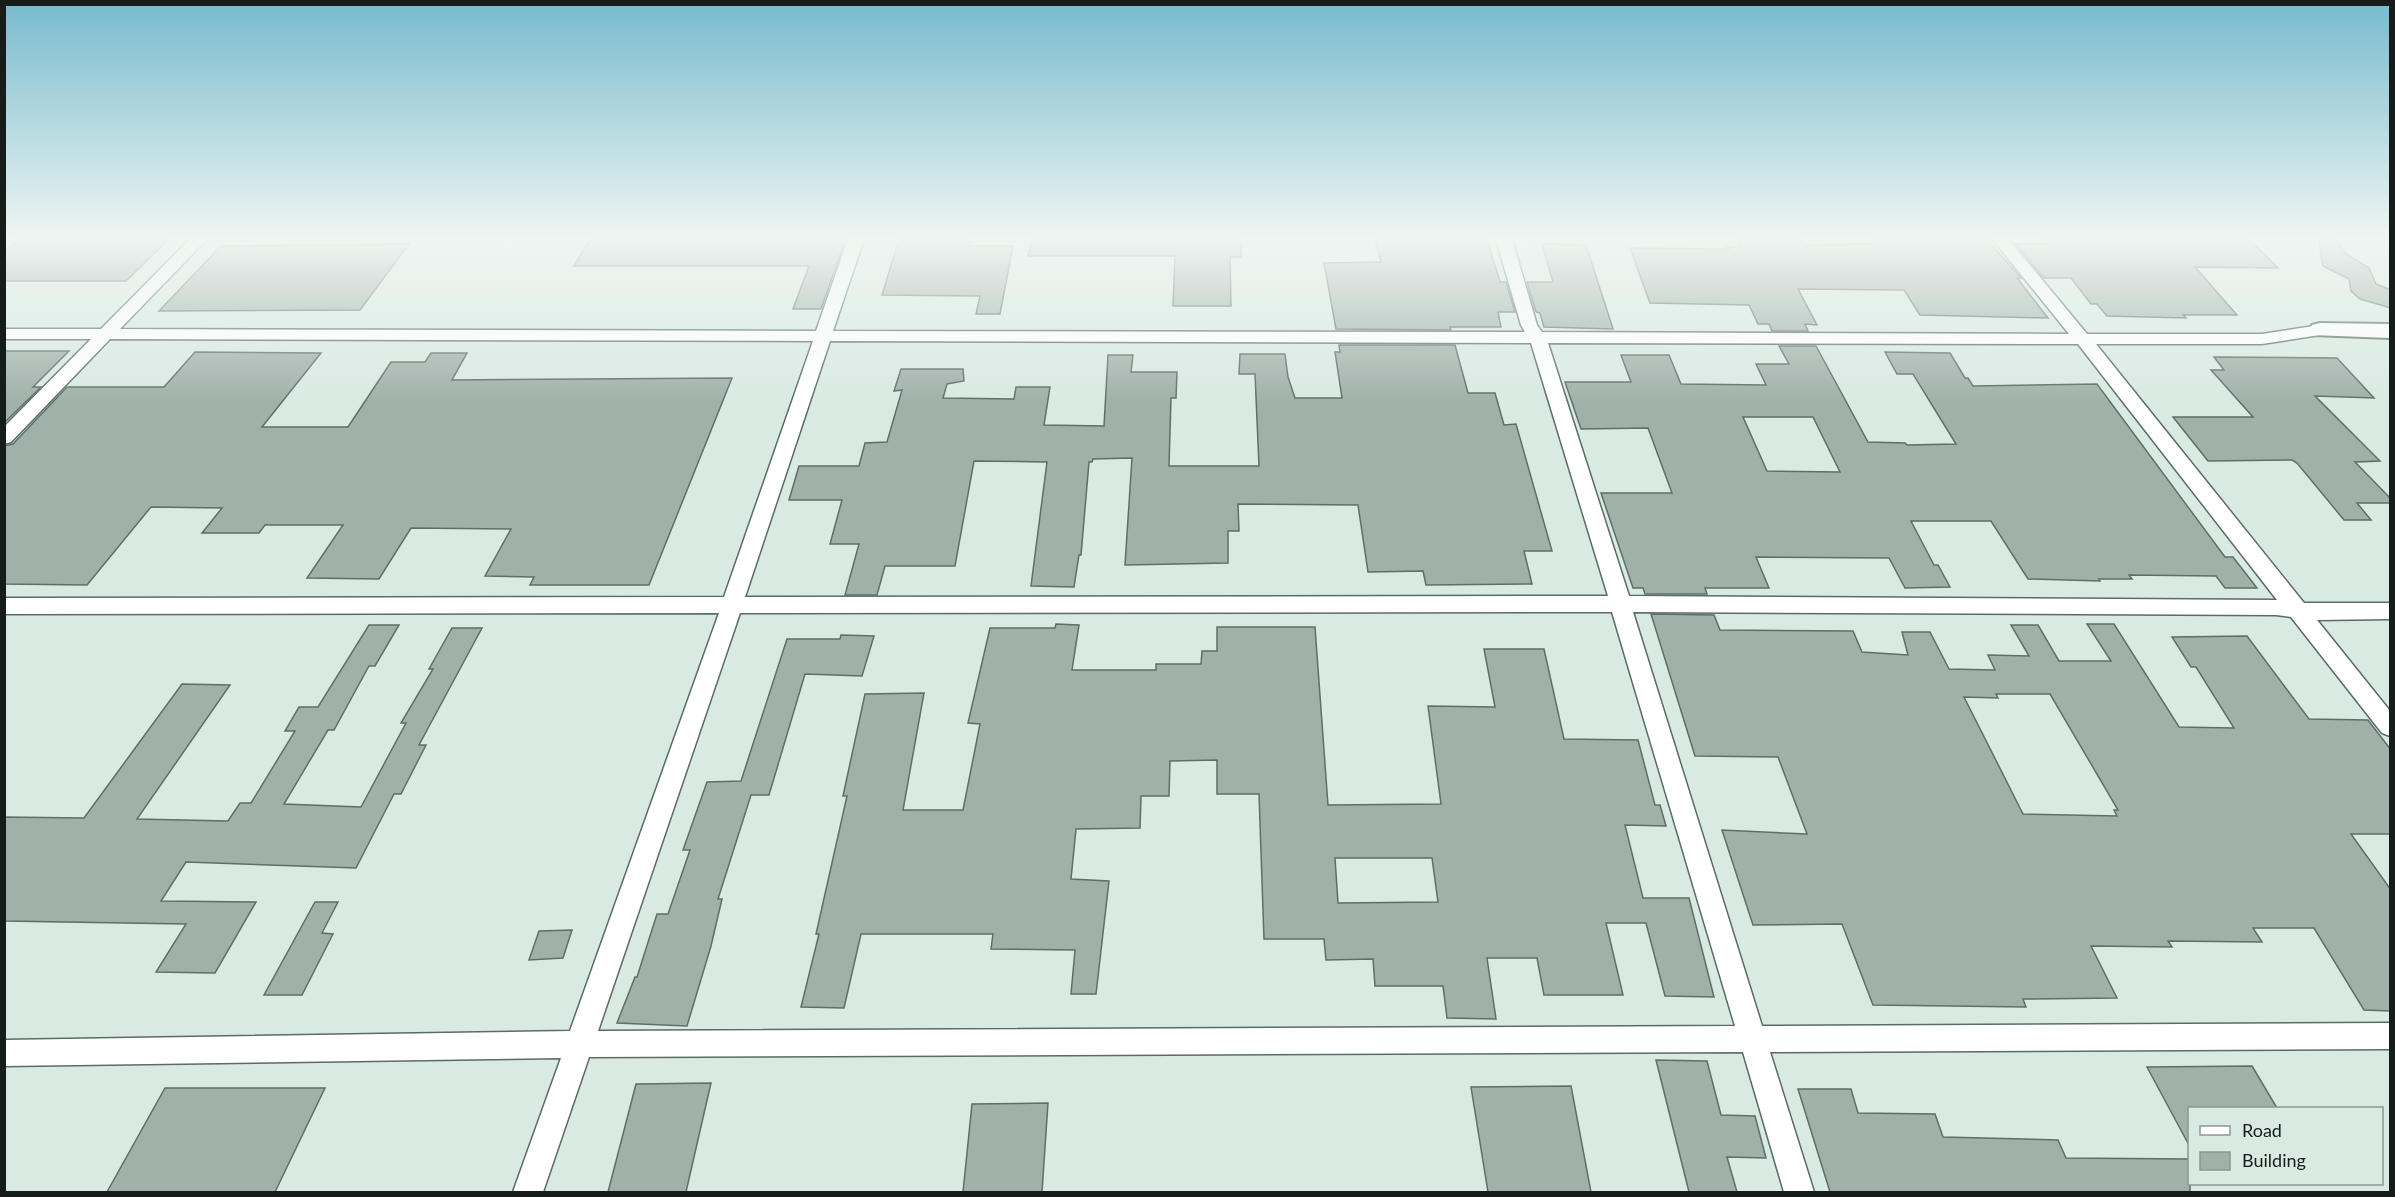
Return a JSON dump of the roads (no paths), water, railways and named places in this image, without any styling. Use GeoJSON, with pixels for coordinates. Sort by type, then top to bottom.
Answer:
{"type":"FeatureCollection","features":[{"type":"Feature","properties":{"kind":"street"},"geometry":{"type":"LineString","coordinates":[[4,438],[148,292]]}},
{"type":"Feature","properties":{"kind":"street"},"geometry":{"type":"LineString","coordinates":[[528,1192],[732,605],[838,292]]}},
{"type":"Feature","properties":{"kind":"street"},"geometry":{"type":"LineString","coordinates":[[1519,292],[1529,325],[1543,349],[1799,1192]]}},
{"type":"Feature","properties":{"kind":"street"},"geometry":{"type":"LineString","coordinates":[[2044,292],[2391,727]]}},
{"type":"Feature","properties":{"kind":"street"},"geometry":{"type":"LineString","coordinates":[[4,334],[2262,339],[2320,330],[2391,331]]}},
{"type":"Feature","properties":{"kind":"street"},"geometry":{"type":"LineString","coordinates":[[4,606],[1619,604],[2276,607],[2297,610],[2391,611]]}},
{"type":"Feature","properties":{"kind":"street"},"geometry":{"type":"LineString","coordinates":[[4,1053],[580,1044],[1751,1037],[2391,1036]]}}]}
